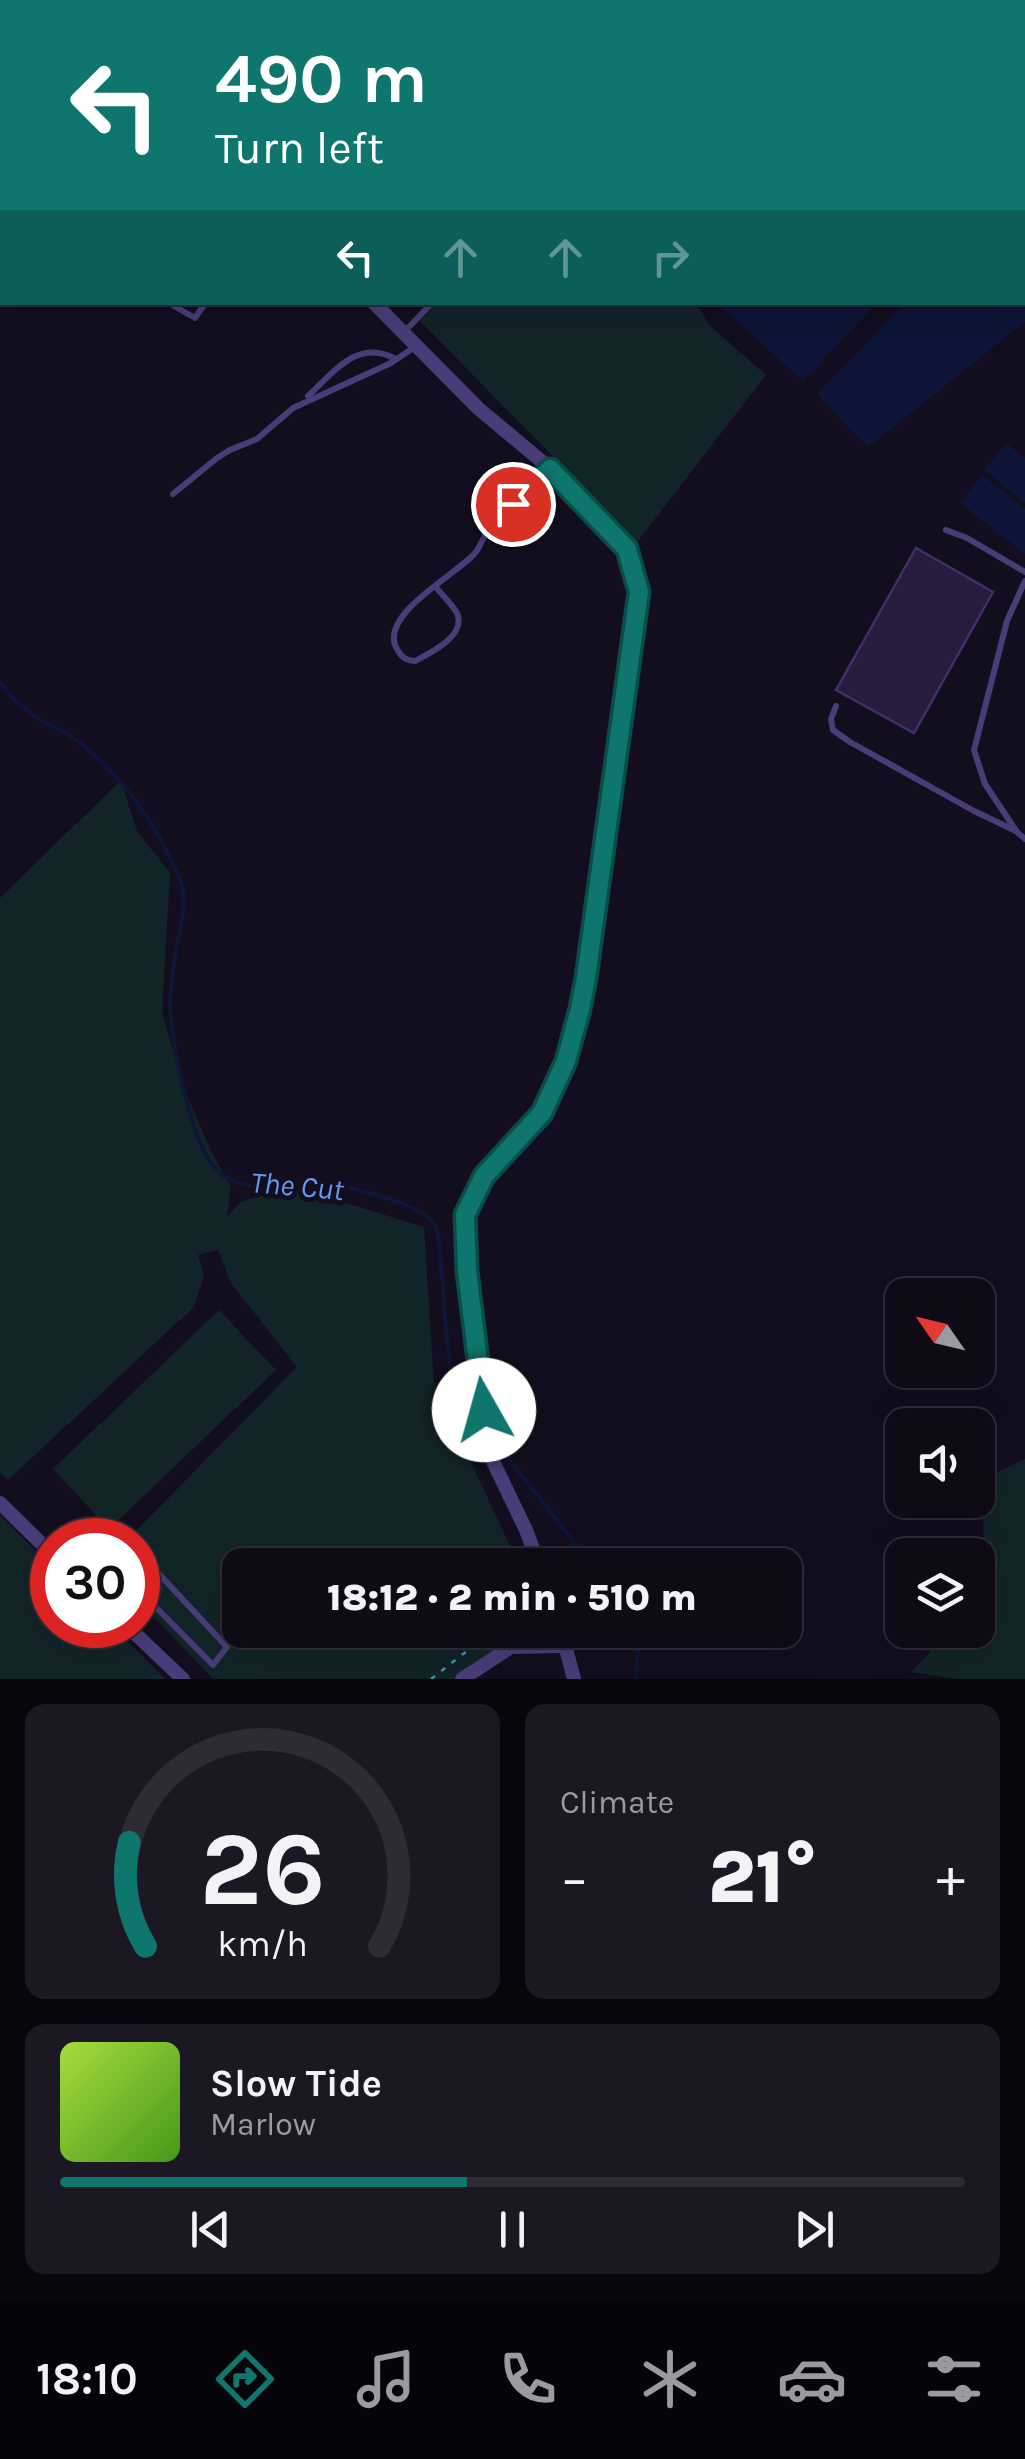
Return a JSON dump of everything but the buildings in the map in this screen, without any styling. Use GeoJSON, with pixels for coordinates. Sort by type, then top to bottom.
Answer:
{"type":"FeatureCollection","features":[{"type":"Feature","properties":{"kind":"street"},"geometry":{"type":"LineString","coordinates":[[375,305],[487,417],[550,469],[627,549],[639,592],[592,934],[571,1044],[542,1113],[484,1176],[465,1215],[467,1271],[488,1446],[532,1548]]}},
{"type":"Feature","properties":{"kind":"street"},"geometry":{"type":"LineString","coordinates":[[0,1504],[30,1533]]}},
{"type":"Feature","properties":{"kind":"street"},"geometry":{"type":"LineString","coordinates":[[150,1648],[183,1679]]}},
{"type":"Feature","properties":{"kind":"street"},"geometry":{"type":"LineString","coordinates":[[462,1679],[509,1648]]}},
{"type":"Feature","properties":{"kind":"street"},"geometry":{"type":"LineString","coordinates":[[565,1648],[574,1679]]}},
{"type":"Feature","properties":{"kind":"lane"},"geometry":{"type":"LineString","coordinates":[[172,305],[195,318],[204,305]]}},
{"type":"Feature","properties":{"kind":"lane"},"geometry":{"type":"LineString","coordinates":[[403,333],[430,305]]}},
{"type":"Feature","properties":{"kind":"lane"},"geometry":{"type":"LineString","coordinates":[[300,404],[416,346]]}},
{"type":"Feature","properties":{"kind":"lane"},"geometry":{"type":"LineString","coordinates":[[173,494],[217,458],[257,438],[357,354],[378,351],[396,359]]}},
{"type":"Feature","properties":{"kind":"lane"},"geometry":{"type":"LineString","coordinates":[[435,586],[456,613],[454,635],[410,662],[397,650],[392,632],[408,610],[435,586],[476,552],[493,523],[550,469]]}},
{"type":"Feature","properties":{"kind":"lane"},"geometry":{"type":"LineString","coordinates":[[946,530],[1025,572]]}},
{"type":"Feature","properties":{"kind":"lane"},"geometry":{"type":"LineString","coordinates":[[1025,581],[1008,621],[974,750],[985,784],[1025,839]]}},
{"type":"Feature","properties":{"kind":"lane"},"geometry":{"type":"LineString","coordinates":[[836,706],[831,719],[833,730],[850,742],[1017,832]]}},
{"type":"Feature","properties":{"kind":"lane"},"geometry":{"type":"LineString","coordinates":[[160,1574],[227,1646],[213,1665],[160,1612]]}},
{"type":"Feature","properties":{"kind":"path"},"geometry":{"type":"LineString","coordinates":[[431,1679],[471,1648]]}},
{"type":"Feature","properties":{"kind":"green space"},"geometry":{"type":"Polygon","coordinates":[[[434,305],[697,305],[709,325],[766,375],[637,542],[420,321],[434,305]]]}},
{"type":"Feature","properties":{"kind":"green space"},"geometry":{"type":"Polygon","coordinates":[[[121,780],[137,831],[170,873],[162,1012],[185,1091],[231,1187],[227,1216],[241,1202],[262,1195],[307,1191],[424,1227],[434,1383],[511,1548],[222,1548],[222,1648],[501,1648],[454,1679],[213,1679],[160,1623],[160,1518],[149,1518],[297,1367],[231,1283],[218,1250],[198,1255],[204,1276],[194,1307],[8,1480],[0,1473],[0,898],[121,780]]]}},
{"type":"Feature","properties":{"kind":"green space"},"geometry":{"type":"Polygon","coordinates":[[[219,1310],[276,1370],[121,1518],[99,1518],[53,1469],[219,1310]]]}},
{"type":"Feature","properties":{"kind":"green space"},"geometry":{"type":"Polygon","coordinates":[[[1025,1459],[1025,1679],[956,1679],[911,1672],[934,1648],[995,1648],[995,1538],[984,1538],[983,1518],[995,1518],[995,1473],[1025,1459]]]}},
{"type":"Feature","properties":{"kind":"green space"},"geometry":{"type":"Polygon","coordinates":[[[0,1515],[30,1545],[30,1648],[134,1648],[165,1679],[0,1679],[0,1515]]]}},
{"type":"Feature","properties":{"kind":"water"},"geometry":{"type":"Polygon","coordinates":[[[719,305],[875,305],[803,381],[719,305]]]}},
{"type":"Feature","properties":{"kind":"water"},"geometry":{"type":"Polygon","coordinates":[[[903,305],[1025,308],[1025,322],[868,447],[817,394],[903,305]]]}},
{"type":"Feature","properties":{"kind":"water"},"geometry":{"type":"Polygon","coordinates":[[[1006,443],[1025,458],[1025,503],[984,470],[1006,443]]]}},
{"type":"Feature","properties":{"kind":"water"},"geometry":{"type":"Polygon","coordinates":[[[982,475],[1025,509],[1025,554],[960,503],[982,475]]]}},
{"type":"Feature","properties":{"kind":"waterway","name":"The Cut"},"geometry":{"type":"LineString","coordinates":[[0,683],[28,711],[68,734],[105,766],[136,801],[172,860],[184,901],[171,985],[172,1023],[190,1114],[213,1166],[224,1176],[252,1186],[314,1183],[385,1197],[415,1209],[433,1222],[454,1381],[463,1402],[480,1424]]}},
{"type":"Feature","properties":{"kind":"waterway","name":"The Cut"},"geometry":{"type":"LineString","coordinates":[[493,1439],[579,1548]]}},
{"type":"Feature","properties":{"kind":"waterway","name":"The Cut"},"geometry":{"type":"LineString","coordinates":[[636,1679],[637,1648]]}},
{"type":"Feature","properties":{"kind":"route"},"geometry":{"type":"LineString","coordinates":[[484,1410],[467,1271],[465,1215],[484,1176],[542,1113],[566,1061],[586,978],[639,592],[627,549],[550,469],[513,504]]}}]}
